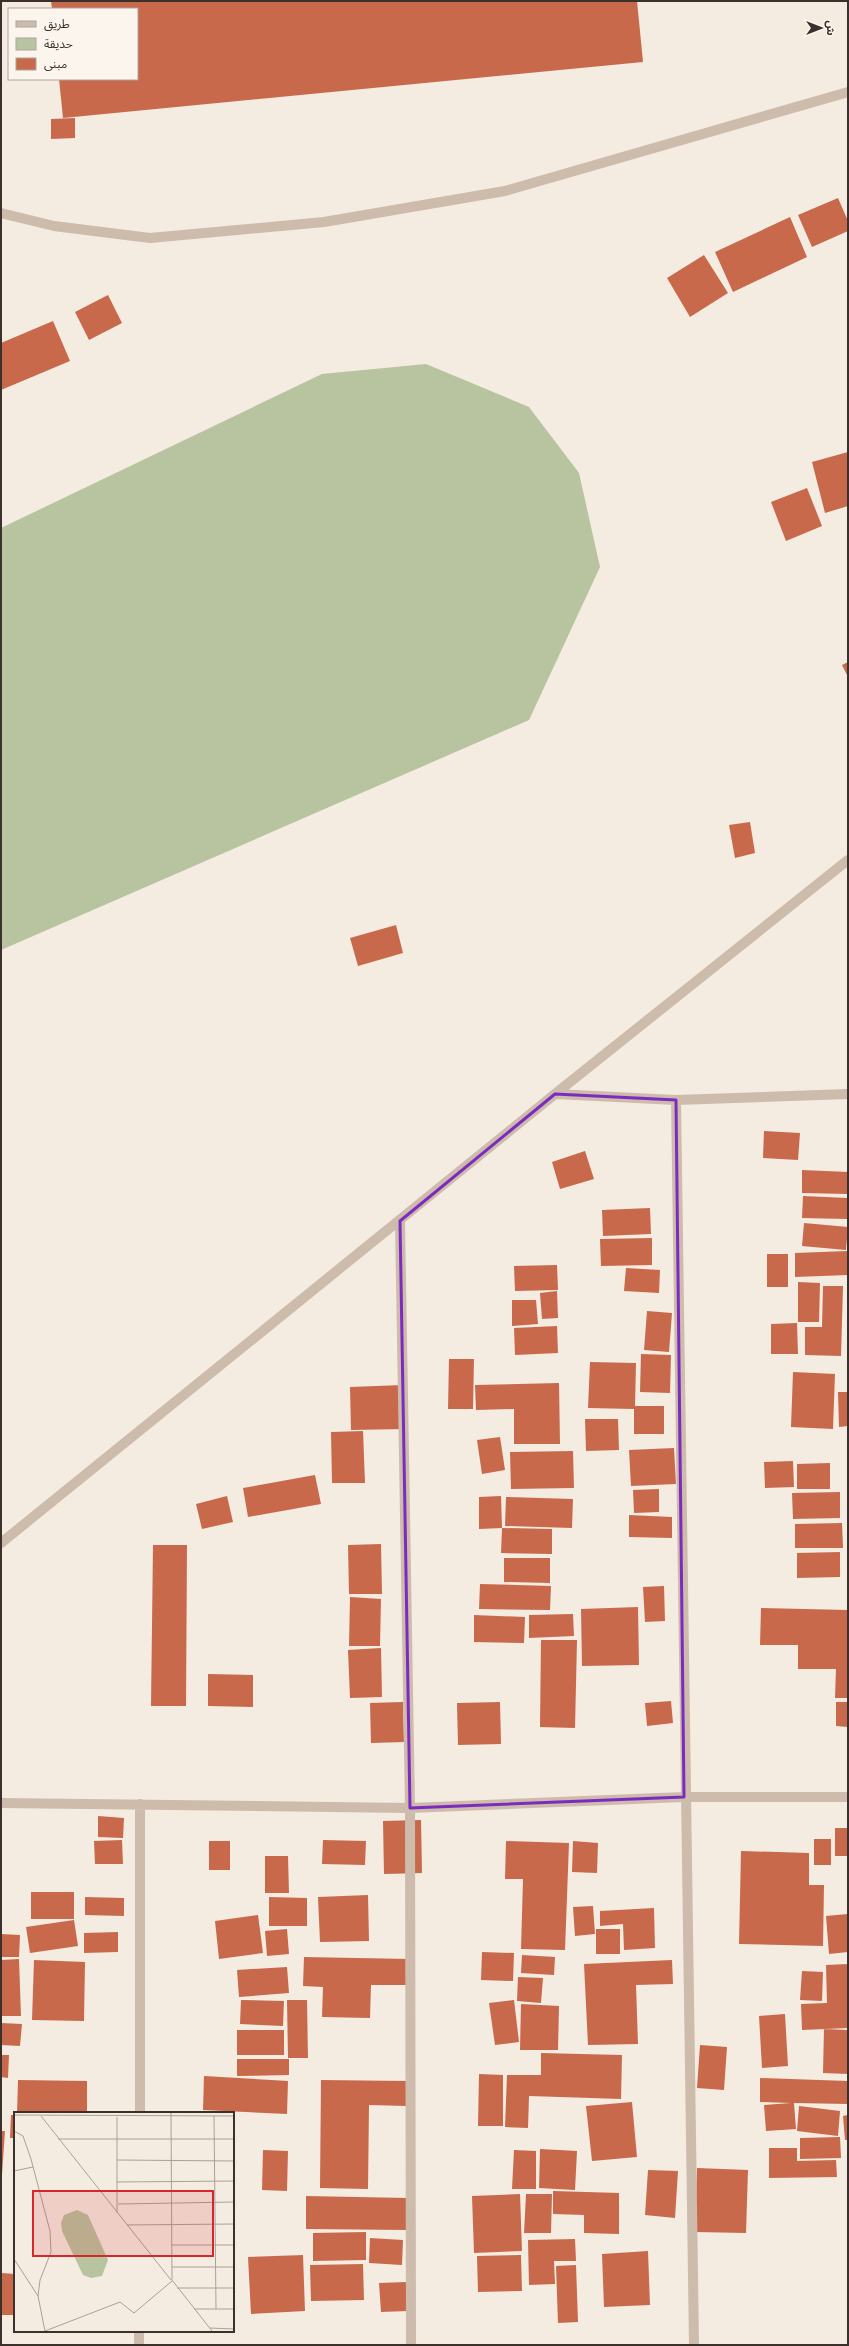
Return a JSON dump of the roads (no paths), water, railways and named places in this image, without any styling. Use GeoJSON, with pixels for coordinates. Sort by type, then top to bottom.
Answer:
{"type":"FeatureCollection","features":[{"type":"Feature","properties":{"kind":"street"},"geometry":{"type":"LineString","coordinates":[[1,213],[54,226],[150,238],[324,222],[505,191],[848,92]]}},
{"type":"Feature","properties":{"kind":"street"},"geometry":{"type":"LineString","coordinates":[[1,1543],[555,1094],[848,860]]}},
{"type":"Feature","properties":{"kind":"street"},"geometry":{"type":"LineString","coordinates":[[555,1094],[676,1100],[848,1094]]}},
{"type":"Feature","properties":{"kind":"street"},"geometry":{"type":"LineString","coordinates":[[676,1100],[684,1797],[694,2345]]}},
{"type":"Feature","properties":{"kind":"street"},"geometry":{"type":"LineString","coordinates":[[400,1221],[410,1808],[411,2345]]}},
{"type":"Feature","properties":{"kind":"street"},"geometry":{"type":"LineString","coordinates":[[1,1803],[410,1808],[684,1797],[848,1797]]}},
{"type":"Feature","properties":{"kind":"street"},"geometry":{"type":"LineString","coordinates":[[140,1804],[140,2112]]}},
{"type":"Feature","properties":{"kind":"street"},"geometry":{"type":"LineString","coordinates":[[139,2332],[139,2345]]}}]}
